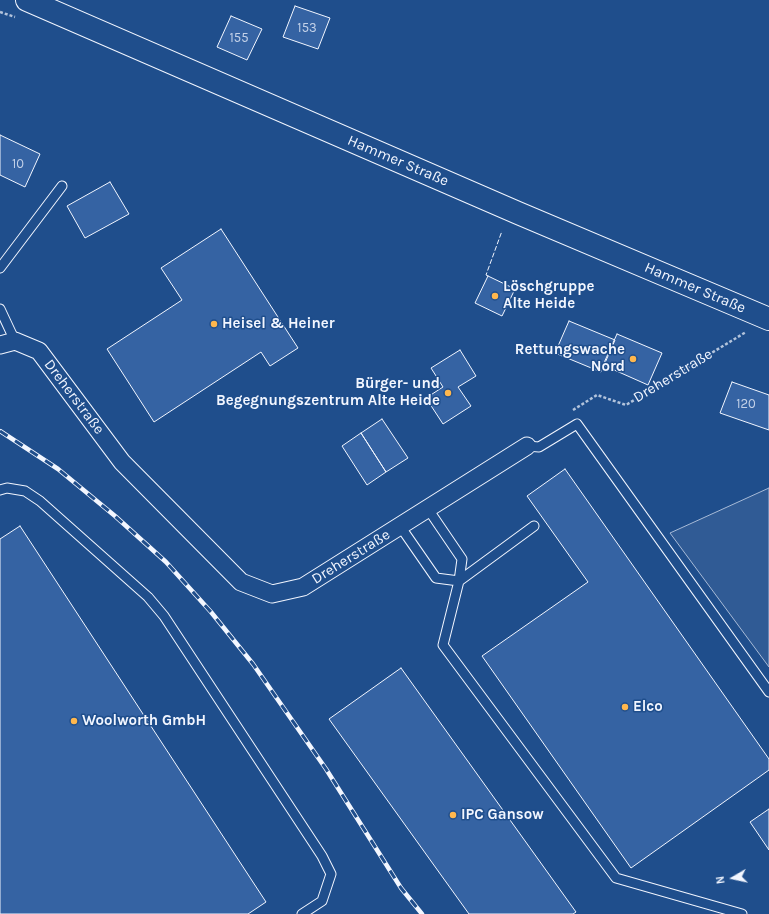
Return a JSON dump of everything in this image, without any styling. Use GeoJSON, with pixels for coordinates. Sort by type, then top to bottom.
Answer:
{"type":"FeatureCollection","features":[{"type":"Feature","properties":{"kind":"main road","name":"Hammer Straße"},"geometry":{"type":"LineString","coordinates":[[27,0],[769,320]]}},
{"type":"Feature","properties":{"kind":"street","name":"Dreherstraße"},"geometry":{"type":"LineString","coordinates":[[8,343],[39,351],[122,462],[241,582],[272,594],[303,587],[527,446]]}},
{"type":"Feature","properties":{"kind":"lane"},"geometry":{"type":"LineString","coordinates":[[0,268],[62,186]]}},
{"type":"Feature","properties":{"kind":"lane"},"geometry":{"type":"LineString","coordinates":[[0,309],[8,343]]}},
{"type":"Feature","properties":{"kind":"lane"},"geometry":{"type":"LineString","coordinates":[[527,446],[539,447],[577,424],[769,692]]}},
{"type":"Feature","properties":{"kind":"lane"},"geometry":{"type":"LineString","coordinates":[[0,490],[7,488],[25,491],[40,501],[148,597],[164,616],[322,856],[331,874],[322,901],[302,914]]}},
{"type":"Feature","properties":{"kind":"lane"},"geometry":{"type":"LineString","coordinates":[[428,509],[462,559],[459,580],[443,645],[616,878],[742,914]]}},
{"type":"Feature","properties":{"kind":"lane"},"geometry":{"type":"LineString","coordinates":[[400,526],[436,578],[459,580],[534,526]]}},
{"type":"Feature","properties":{"kind":"path","name":"Dreherstraße"},"geometry":{"type":"LineString","coordinates":[[570,411],[597,394],[626,405],[748,331]]}},
{"type":"Feature","properties":{"kind":"shaded area"},"geometry":{"type":"Polygon","coordinates":[[[769,488],[769,667],[670,533],[769,488]]]}},
{"type":"Feature","properties":{"kind":"building"},"geometry":{"type":"Polygon","coordinates":[[[295,6],[330,18],[318,49],[283,37],[295,6]]]}},
{"type":"Feature","properties":{"kind":"building"},"geometry":{"type":"Polygon","coordinates":[[[231,16],[262,29],[247,60],[217,47],[231,16]]]}},
{"type":"Feature","properties":{"kind":"building"},"geometry":{"type":"Polygon","coordinates":[[[0,135],[40,154],[25,187],[0,175],[0,135]]]}},
{"type":"Feature","properties":{"kind":"building"},"geometry":{"type":"Polygon","coordinates":[[[110,182],[129,214],[85,238],[67,206],[110,182]]]}},
{"type":"Feature","properties":{"kind":"building","name":"Heisel & Heiner"},"geometry":{"type":"Polygon","coordinates":[[[221,229],[298,348],[270,366],[261,352],[154,422],[107,349],[182,300],[161,268],[221,229]]]}},
{"type":"Feature","properties":{"kind":"building","name":"Löschgruppe Alte Heide"},"geometry":{"type":"Polygon","coordinates":[[[488,276],[515,289],[502,316],[475,303],[488,276]]]}},
{"type":"Feature","properties":{"kind":"building"},"geometry":{"type":"Polygon","coordinates":[[[569,321],[615,340],[601,372],[555,353],[569,321]]]}},
{"type":"Feature","properties":{"kind":"building","name":"Rettungswache Nord"},"geometry":{"type":"Polygon","coordinates":[[[617,334],[662,353],[648,385],[603,365],[617,334]]]}},
{"type":"Feature","properties":{"kind":"building","name":"Bürger- und Begegnungszentrum Alte Heide"},"geometry":{"type":"Polygon","coordinates":[[[460,350],[476,376],[458,387],[471,406],[443,424],[426,398],[443,387],[431,368],[460,350]]]}},
{"type":"Feature","properties":{"kind":"building"},"geometry":{"type":"Polygon","coordinates":[[[732,382],[769,395],[769,430],[720,413],[732,382]]]}},
{"type":"Feature","properties":{"kind":"building"},"geometry":{"type":"Polygon","coordinates":[[[382,419],[408,458],[386,472],[361,433],[382,419]]]}},
{"type":"Feature","properties":{"kind":"building"},"geometry":{"type":"Polygon","coordinates":[[[361,433],[386,472],[367,485],[342,446],[361,433]]]}},
{"type":"Feature","properties":{"kind":"building","name":"Elco"},"geometry":{"type":"Polygon","coordinates":[[[565,469],[769,759],[769,770],[631,868],[482,656],[588,582],[527,496],[565,469]]]}},
{"type":"Feature","properties":{"kind":"building","name":"Woolworth GmbH"},"geometry":{"type":"Polygon","coordinates":[[[20,526],[266,902],[248,914],[0,914],[0,539],[20,526]]]}},
{"type":"Feature","properties":{"kind":"building","name":"IPC Gansow"},"geometry":{"type":"Polygon","coordinates":[[[401,668],[576,912],[573,914],[469,914],[329,719],[401,668]]]}},
{"type":"Feature","properties":{"kind":"building"},"geometry":{"type":"Polygon","coordinates":[[[769,809],[769,850],[750,822],[769,809]]]}},
{"type":"Feature","properties":{"kind":"railway"},"geometry":{"type":"LineString","coordinates":[[0,431],[58,469],[115,516],[166,562],[211,612],[253,664],[326,769],[401,888],[422,914]]}},
{"type":"Feature","properties":{"kind":"fence"},"geometry":{"type":"LineString","coordinates":[[488,276],[486,275],[502,231]]}},
{"type":"Feature","properties":{"kind":"place","name":"Löschgruppe Alte Heide"},"geometry":{"type":"Point","coordinates":[495,296]}},
{"type":"Feature","properties":{"kind":"place","name":"Heisel & Heiner"},"geometry":{"type":"Point","coordinates":[214,324]}},
{"type":"Feature","properties":{"kind":"place","name":"Rettungswache Nord"},"geometry":{"type":"Point","coordinates":[633,359]}},
{"type":"Feature","properties":{"kind":"place","name":"Bürger- und Begegnungszentrum Alte Heide"},"geometry":{"type":"Point","coordinates":[448,393]}},
{"type":"Feature","properties":{"kind":"place","name":"Elco"},"geometry":{"type":"Point","coordinates":[625,707]}},
{"type":"Feature","properties":{"kind":"place","name":"Woolworth GmbH"},"geometry":{"type":"Point","coordinates":[74,721]}},
{"type":"Feature","properties":{"kind":"place","name":"IPC Gansow"},"geometry":{"type":"Point","coordinates":[453,815]}}]}
